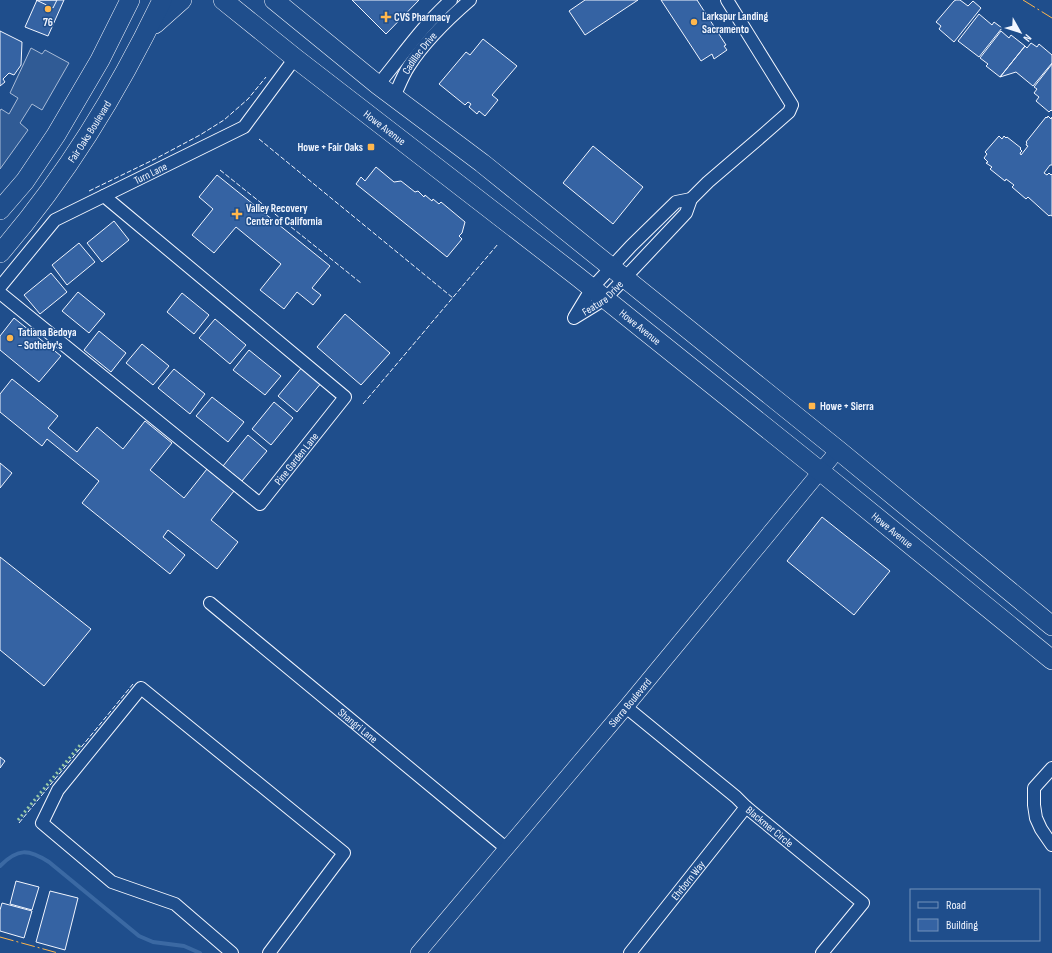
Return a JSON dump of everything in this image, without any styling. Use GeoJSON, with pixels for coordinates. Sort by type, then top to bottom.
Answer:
{"type":"FeatureCollection","features":[{"type":"Feature","properties":{"kind":"main road"},"geometry":{"type":"LineString","coordinates":[[0,210],[25,181],[56,135],[100,60],[130,0]]}},
{"type":"Feature","properties":{"kind":"main road","name":"Fair Oaks Boulevard"},"geometry":{"type":"LineString","coordinates":[[0,253],[50,191],[79,149],[146,34],[162,0]]}},
{"type":"Feature","properties":{"kind":"main road"},"geometry":{"type":"LineString","coordinates":[[146,34],[182,0]]}},
{"type":"Feature","properties":{"kind":"main road","name":"Howe Avenue"},"geometry":{"type":"LineString","coordinates":[[224,0],[295,58],[598,293],[1052,660]]}},
{"type":"Feature","properties":{"kind":"main road"},"geometry":{"type":"LineString","coordinates":[[281,3],[378,85],[482,163],[838,450],[1052,625]]}},
{"type":"Feature","properties":{"kind":"main road"},"geometry":{"type":"LineString","coordinates":[[934,565],[962,566],[1028,620],[1052,625]]}},
{"type":"Feature","properties":{"kind":"street","name":"Cadillac Drive"},"geometry":{"type":"LineString","coordinates":[[378,85],[418,34],[451,0]]}},
{"type":"Feature","properties":{"kind":"street","name":"Cadillac Drive"},"geometry":{"type":"LineString","coordinates":[[394,96],[409,66],[422,49],[446,22],[470,0]]}},
{"type":"Feature","properties":{"kind":"street","name":"Feature Drive"},"geometry":{"type":"LineString","coordinates":[[598,293],[617,272],[686,213],[691,199],[708,182],[779,121],[792,106],[727,0]]}},
{"type":"Feature","properties":{"kind":"street","name":"Turn Lane"},"geometry":{"type":"LineString","coordinates":[[1,288],[55,220],[244,127],[295,58]]}},
{"type":"Feature","properties":{"kind":"street","name":"Pine Garden Lane"},"geometry":{"type":"LineString","coordinates":[[1,288],[260,504],[345,397],[104,196]]}},
{"type":"Feature","properties":{"kind":"street","name":"Feature Drive"},"geometry":{"type":"LineString","coordinates":[[598,293],[617,272],[631,246],[676,202],[691,199]]}},
{"type":"Feature","properties":{"kind":"street","name":"Sierra Boulevard"},"geometry":{"type":"LineString","coordinates":[[418,953],[626,707],[838,450]]}},
{"type":"Feature","properties":{"kind":"street","name":"Shangri Lane"},"geometry":{"type":"LineString","coordinates":[[210,603],[506,848]]}},
{"type":"Feature","properties":{"kind":"street"},"geometry":{"type":"LineString","coordinates":[[232,953],[175,904],[112,882],[42,823],[58,790],[141,688],[344,853],[269,953]]}},
{"type":"Feature","properties":{"kind":"street","name":"Blackmer Circle"},"geometry":{"type":"LineString","coordinates":[[626,707],[864,903],[822,953]]}},
{"type":"Feature","properties":{"kind":"street"},"geometry":{"type":"LineString","coordinates":[[1052,768],[1034,788],[1036,818],[1041,829],[1052,845]]}},
{"type":"Feature","properties":{"kind":"street","name":"Ehrborn Way"},"geometry":{"type":"LineString","coordinates":[[630,953],[746,807]]}},
{"type":"Feature","properties":{"kind":"shaded area"},"geometry":{"type":"Polygon","coordinates":[[[31,48],[42,54],[45,50],[69,63],[42,110],[32,104],[20,123],[28,130],[0,169],[0,111],[1,109],[9,114],[18,98],[10,93],[31,48]]]}},
{"type":"Feature","properties":{"kind":"building"},"geometry":{"type":"Polygon","coordinates":[[[36,0],[57,0],[53,8],[36,0]]]}},
{"type":"Feature","properties":{"kind":"building"},"geometry":{"type":"Polygon","coordinates":[[[37,0],[64,0],[48,36],[25,27],[37,0]]]}},
{"type":"Feature","properties":{"kind":"building","name":"CVS Pharmacy"},"geometry":{"type":"Polygon","coordinates":[[[352,0],[419,0],[386,34],[352,0]]]}},
{"type":"Feature","properties":{"kind":"building"},"geometry":{"type":"Polygon","coordinates":[[[585,0],[638,0],[585,35],[569,11],[585,0]]]}},
{"type":"Feature","properties":{"kind":"building","name":"Larkspur Landing Sacramento"},"geometry":{"type":"Polygon","coordinates":[[[661,0],[697,0],[726,45],[724,46],[727,50],[714,59],[712,54],[701,61],[661,0]]]}},
{"type":"Feature","properties":{"kind":"building"},"geometry":{"type":"Polygon","coordinates":[[[956,0],[960,0],[968,6],[973,1],[981,8],[954,42],[939,29],[941,26],[936,22],[956,0]]]}},
{"type":"Feature","properties":{"kind":"building"},"geometry":{"type":"Polygon","coordinates":[[[979,14],[992,25],[994,22],[1002,28],[979,57],[958,41],[979,14]]]}},
{"type":"Feature","properties":{"kind":"building"},"geometry":{"type":"Polygon","coordinates":[[[0,31],[22,42],[21,65],[14,75],[9,73],[3,79],[5,82],[0,86],[0,31]]]}},
{"type":"Feature","properties":{"kind":"building"},"geometry":{"type":"Polygon","coordinates":[[[1001,31],[1009,38],[1011,35],[1025,46],[1000,77],[986,66],[988,64],[980,58],[1001,31]]]}},
{"type":"Feature","properties":{"kind":"building"},"geometry":{"type":"Polygon","coordinates":[[[483,39],[517,66],[492,95],[498,100],[485,116],[479,111],[477,114],[469,107],[471,104],[468,102],[465,105],[439,84],[466,52],[470,55],[483,39]]]}},
{"type":"Feature","properties":{"kind":"building"},"geometry":{"type":"Polygon","coordinates":[[[1031,43],[1037,47],[1039,44],[1052,55],[1052,63],[1033,86],[1016,72],[1000,77],[1025,46],[1027,48],[1031,43]]]}},
{"type":"Feature","properties":{"kind":"building"},"geometry":{"type":"Polygon","coordinates":[[[1052,64],[1052,111],[1051,110],[1049,112],[1036,101],[1039,97],[1034,93],[1037,89],[1034,87],[1052,64]]]}},
{"type":"Feature","properties":{"kind":"building"},"geometry":{"type":"Polygon","coordinates":[[[1048,116],[1051,119],[1052,117],[1052,165],[1050,165],[1044,173],[1047,175],[1049,173],[1051,175],[1052,174],[1052,216],[1049,216],[1028,197],[1026,199],[1012,187],[1014,185],[1006,179],[1005,181],[990,169],[992,167],[986,163],[988,162],[984,158],[987,154],[985,152],[999,136],[1002,139],[1004,136],[1006,138],[1007,137],[1021,148],[1021,155],[1028,146],[1026,145],[1026,142],[1048,116]]]}},
{"type":"Feature","properties":{"kind":"building"},"geometry":{"type":"Polygon","coordinates":[[[593,146],[643,187],[613,224],[563,183],[593,146]]]}},
{"type":"Feature","properties":{"kind":"building"},"geometry":{"type":"Polygon","coordinates":[[[376,167],[394,182],[401,181],[415,192],[418,191],[424,197],[425,195],[432,201],[433,199],[439,204],[441,202],[465,222],[462,233],[459,236],[462,239],[447,257],[356,184],[361,177],[365,181],[376,167]]]}},
{"type":"Feature","properties":{"kind":"building"},"geometry":{"type":"Polygon","coordinates":[[[217,175],[330,266],[312,288],[321,295],[313,305],[297,292],[284,309],[260,290],[281,264],[236,227],[214,253],[192,235],[213,209],[199,197],[217,175]]]}},
{"type":"Feature","properties":{"kind":"building"},"geometry":{"type":"Polygon","coordinates":[[[114,221],[129,240],[102,262],[87,243],[114,221]]]}},
{"type":"Feature","properties":{"kind":"building"},"geometry":{"type":"Polygon","coordinates":[[[79,243],[95,262],[67,285],[52,265],[79,243]]]}},
{"type":"Feature","properties":{"kind":"building"},"geometry":{"type":"Polygon","coordinates":[[[51,273],[67,292],[40,314],[24,295],[51,273]]]}},
{"type":"Feature","properties":{"kind":"building"},"geometry":{"type":"Polygon","coordinates":[[[78,292],[105,314],[89,333],[62,311],[78,292]]]}},
{"type":"Feature","properties":{"kind":"building"},"geometry":{"type":"Polygon","coordinates":[[[182,293],[209,315],[194,334],[167,312],[182,293]]]}},
{"type":"Feature","properties":{"kind":"building"},"geometry":{"type":"Polygon","coordinates":[[[345,314],[390,353],[361,385],[317,347],[345,314]]]}},
{"type":"Feature","properties":{"kind":"building"},"geometry":{"type":"Polygon","coordinates":[[[14,318],[61,356],[39,382],[0,350],[0,336],[14,318]]]}},
{"type":"Feature","properties":{"kind":"building"},"geometry":{"type":"Polygon","coordinates":[[[215,319],[246,345],[230,364],[199,338],[215,319]]]}},
{"type":"Feature","properties":{"kind":"building"},"geometry":{"type":"Polygon","coordinates":[[[99,331],[126,353],[111,372],[84,350],[99,331]]]}},
{"type":"Feature","properties":{"kind":"building"},"geometry":{"type":"Polygon","coordinates":[[[142,344],[169,366],[153,385],[126,363],[142,344]]]}},
{"type":"Feature","properties":{"kind":"building"},"geometry":{"type":"Polygon","coordinates":[[[249,350],[281,376],[265,395],[233,370],[249,350]]]}},
{"type":"Feature","properties":{"kind":"building"},"geometry":{"type":"Polygon","coordinates":[[[303,366],[322,382],[297,412],[278,396],[303,366]]]}},
{"type":"Feature","properties":{"kind":"building"},"geometry":{"type":"Polygon","coordinates":[[[174,369],[205,394],[190,414],[158,388],[174,369]]]}},
{"type":"Feature","properties":{"kind":"building"},"geometry":{"type":"Polygon","coordinates":[[[12,379],[58,416],[48,428],[77,452],[97,427],[123,449],[145,421],[172,443],[150,470],[184,498],[207,469],[234,491],[211,520],[238,542],[217,569],[168,530],[163,537],[185,555],[170,574],[82,503],[99,481],[47,439],[42,446],[0,412],[0,394],[12,379]]]}},
{"type":"Feature","properties":{"kind":"building"},"geometry":{"type":"Polygon","coordinates":[[[212,397],[244,422],[228,442],[196,416],[212,397]]]}},
{"type":"Feature","properties":{"kind":"building"},"geometry":{"type":"Polygon","coordinates":[[[274,402],[293,418],[271,445],[252,429],[274,402]]]}},
{"type":"Feature","properties":{"kind":"building"},"geometry":{"type":"Polygon","coordinates":[[[248,435],[267,451],[242,481],[223,466],[248,435]]]}},
{"type":"Feature","properties":{"kind":"building"},"geometry":{"type":"Polygon","coordinates":[[[0,463],[12,473],[0,488],[0,463]]]}},
{"type":"Feature","properties":{"kind":"building"},"geometry":{"type":"Polygon","coordinates":[[[822,517],[890,571],[854,615],[787,561],[822,517]]]}},
{"type":"Feature","properties":{"kind":"building"},"geometry":{"type":"Polygon","coordinates":[[[0,557],[91,629],[44,686],[0,650],[0,557]]]}},
{"type":"Feature","properties":{"kind":"building"},"geometry":{"type":"Polygon","coordinates":[[[0,757],[5,761],[0,768],[0,757]]]}},
{"type":"Feature","properties":{"kind":"building"},"geometry":{"type":"Polygon","coordinates":[[[16,881],[39,887],[32,910],[10,904],[16,881]]]}},
{"type":"Feature","properties":{"kind":"building"},"geometry":{"type":"Polygon","coordinates":[[[50,891],[78,898],[65,950],[36,942],[50,891]]]}},
{"type":"Feature","properties":{"kind":"building"},"geometry":{"type":"Polygon","coordinates":[[[2,903],[32,911],[24,938],[0,931],[0,910],[2,903]]]}},
{"type":"Feature","properties":{"kind":"waterway"},"geometry":{"type":"LineString","coordinates":[[0,866],[12,856],[23,852],[42,858],[49,862],[139,936],[153,942],[184,946],[200,953]]}},
{"type":"Feature","properties":{"kind":"hedge"},"geometry":{"type":"LineString","coordinates":[[18,820],[81,744]]}},
{"type":"Feature","properties":{"kind":"fence"},"geometry":{"type":"LineString","coordinates":[[89,191],[155,159],[200,135],[224,120],[248,99],[266,77]]}},
{"type":"Feature","properties":{"kind":"fence"},"geometry":{"type":"LineString","coordinates":[[259,139],[453,298]]}},
{"type":"Feature","properties":{"kind":"fence"},"geometry":{"type":"LineString","coordinates":[[220,170],[361,283]]}},
{"type":"Feature","properties":{"kind":"fence"},"geometry":{"type":"LineString","coordinates":[[363,404],[498,244]]}},
{"type":"Feature","properties":{"kind":"fence"},"geometry":{"type":"LineString","coordinates":[[19,823],[133,684]]}},
{"type":"Feature","properties":{"kind":"power"},"geometry":{"type":"LineString","coordinates":[[1023,0],[1052,18]]}},
{"type":"Feature","properties":{"kind":"power"},"geometry":{"type":"LineString","coordinates":[[0,937],[58,953]]}},
{"type":"Feature","properties":{"kind":"place","name":"76"},"geometry":{"type":"Point","coordinates":[48,9]}},
{"type":"Feature","properties":{"kind":"place","name":"CVS Pharmacy"},"geometry":{"type":"Point","coordinates":[386,17]}},
{"type":"Feature","properties":{"kind":"place","name":"Larkspur Landing Sacramento"},"geometry":{"type":"Point","coordinates":[694,22]}},
{"type":"Feature","properties":{"kind":"place","name":"Howe + Fair Oaks"},"geometry":{"type":"Point","coordinates":[371,147]}},
{"type":"Feature","properties":{"kind":"place","name":"Valley Recovery Center of California"},"geometry":{"type":"Point","coordinates":[237,214]}},
{"type":"Feature","properties":{"kind":"place","name":"Tatiana Bedoya - Sotheby's"},"geometry":{"type":"Point","coordinates":[10,338]}},
{"type":"Feature","properties":{"kind":"place","name":"Howe + Sierra"},"geometry":{"type":"Point","coordinates":[812,406]}}]}
